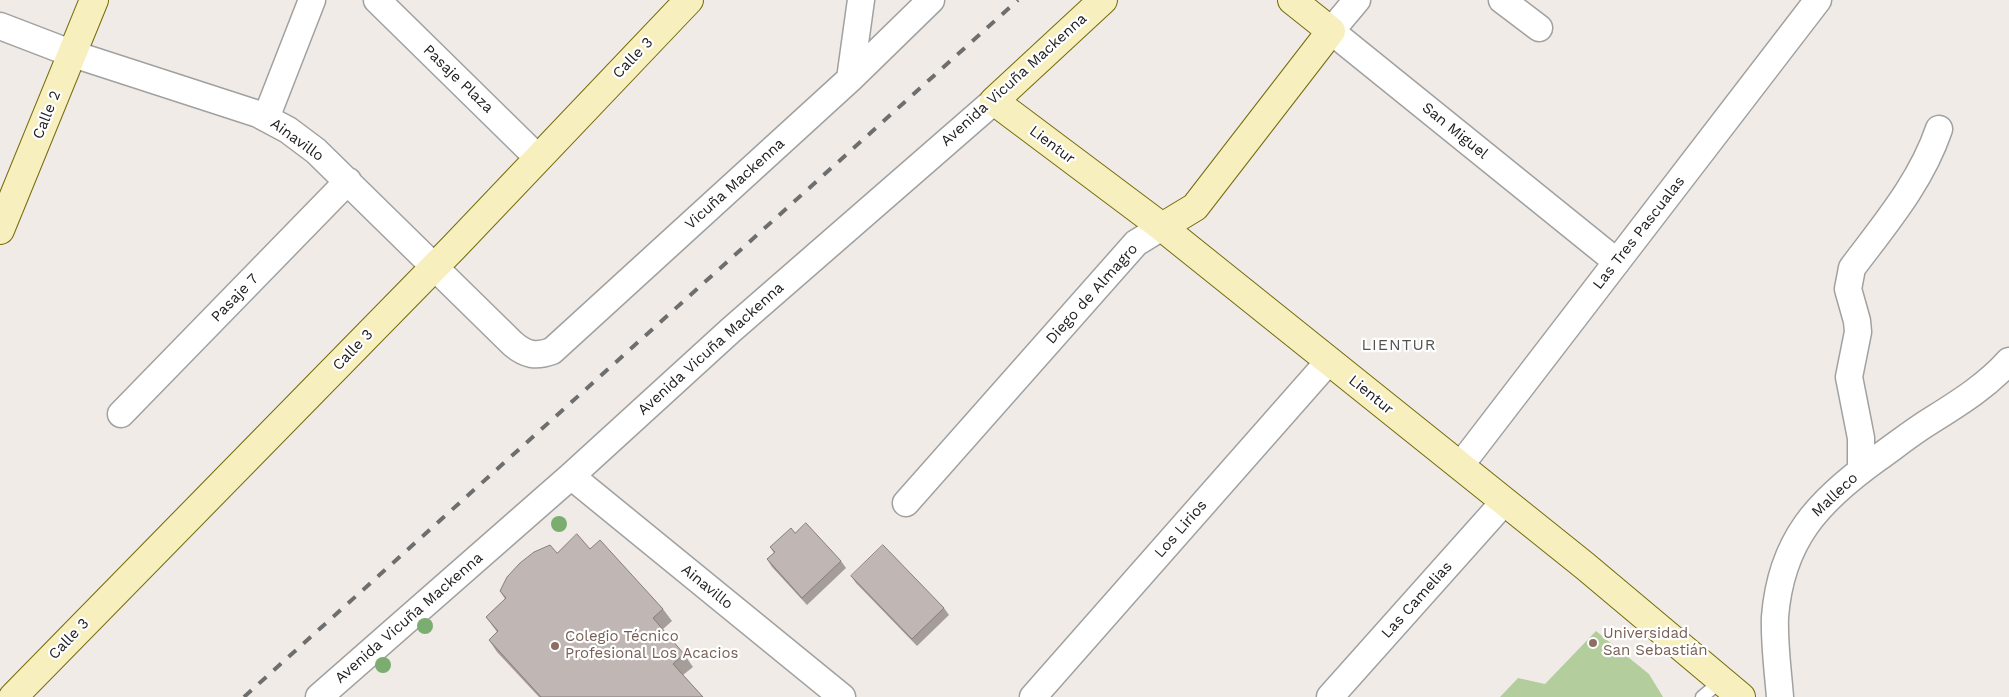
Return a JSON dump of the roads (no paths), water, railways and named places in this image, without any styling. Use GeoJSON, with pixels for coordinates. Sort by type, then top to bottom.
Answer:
{"type":"FeatureCollection","features":[{"type":"Feature","properties":{"kind":"street","name":"Calle 2"},"geometry":{"type":"LineString","coordinates":[[0,230],[94,0]]}},
{"type":"Feature","properties":{"kind":"street"},"geometry":{"type":"LineString","coordinates":[[266,118],[312,0]]}},
{"type":"Feature","properties":{"kind":"street","name":"Pasaje Plaza"},"geometry":{"type":"LineString","coordinates":[[377,0],[538,158]]}},
{"type":"Feature","properties":{"kind":"street"},"geometry":{"type":"LineString","coordinates":[[850,79],[861,0]]}},
{"type":"Feature","properties":{"kind":"street","name":"Avenida Vicuña Mackenna"},"geometry":{"type":"LineString","coordinates":[[319,697],[571,476],[731,330],[994,101],[1103,0]]}},
{"type":"Feature","properties":{"kind":"street","name":"San Miguel"},"geometry":{"type":"LineString","coordinates":[[1292,0],[1617,262]]}},
{"type":"Feature","properties":{"kind":"street","name":"Diego de Almagro"},"geometry":{"type":"LineString","coordinates":[[906,503],[1136,244],[1195,207],[1357,0]]}},
{"type":"Feature","properties":{"kind":"street"},"geometry":{"type":"LineString","coordinates":[[1502,0],[1539,28]]}},
{"type":"Feature","properties":{"kind":"street","name":"Las Tres Pascualas"},"geometry":{"type":"LineString","coordinates":[[1460,466],[1815,1]]}},
{"type":"Feature","properties":{"kind":"street","name":"Calle 3"},"geometry":{"type":"LineString","coordinates":[[13,697],[538,158],[677,4]]}},
{"type":"Feature","properties":{"kind":"street","name":"Vicuña Mackenna"},"geometry":{"type":"LineString","coordinates":[[532,355],[542,355],[552,350],[850,79],[920,4]]}},
{"type":"Feature","properties":{"kind":"street","name":"Ainavillo"},"geometry":{"type":"LineString","coordinates":[[0,26],[73,54],[266,118],[303,140],[348,181],[521,351],[532,355]]}},
{"type":"Feature","properties":{"kind":"street","name":"Lientur"},"geometry":{"type":"LineString","coordinates":[[994,101],[1162,228],[1584,566],[1721,692]]}},
{"type":"Feature","properties":{"kind":"street"},"geometry":{"type":"LineString","coordinates":[[1861,470],[1861,438],[1849,377],[1850,364],[1858,332],[1857,320],[1848,288],[1849,277],[1852,268],[1916,181],[1939,129]]}},
{"type":"Feature","properties":{"kind":"street","name":"Pasaje 7"},"geometry":{"type":"LineString","coordinates":[[122,414],[348,181]]}},
{"type":"Feature","properties":{"kind":"street","name":"Los Lirios"},"geometry":{"type":"LineString","coordinates":[[1033,697],[1329,361]]}},
{"type":"Feature","properties":{"kind":"street","name":"Malleco"},"geometry":{"type":"LineString","coordinates":[[1780,697],[1776,617],[1784,569],[1808,521],[1823,503],[1861,470],[1921,427],[1970,396],[2009,362]]}},
{"type":"Feature","properties":{"kind":"street","name":"Ainavillo"},"geometry":{"type":"LineString","coordinates":[[571,476],[842,697]]}},
{"type":"Feature","properties":{"kind":"street","name":"Las Camelias"},"geometry":{"type":"LineString","coordinates":[[1330,697],[1504,502]]}},
{"type":"Feature","properties":{"kind":"railway"},"geometry":{"type":"LineString","coordinates":[[244,697],[1018,0]]}},
{"type":"Feature","properties":{"kind":"place","name":"Universidad San Sebastián"},"geometry":{"type":"Point","coordinates":[1593,643]}},
{"type":"Feature","properties":{"kind":"place","name":"Colegio Técnico Profesional Los Acacios"},"geometry":{"type":"Point","coordinates":[555,646]}},
{"type":"Feature","properties":{"kind":"district","name":"LIENTUR"},"geometry":{"type":"Point","coordinates":[1399,345]}}]}
